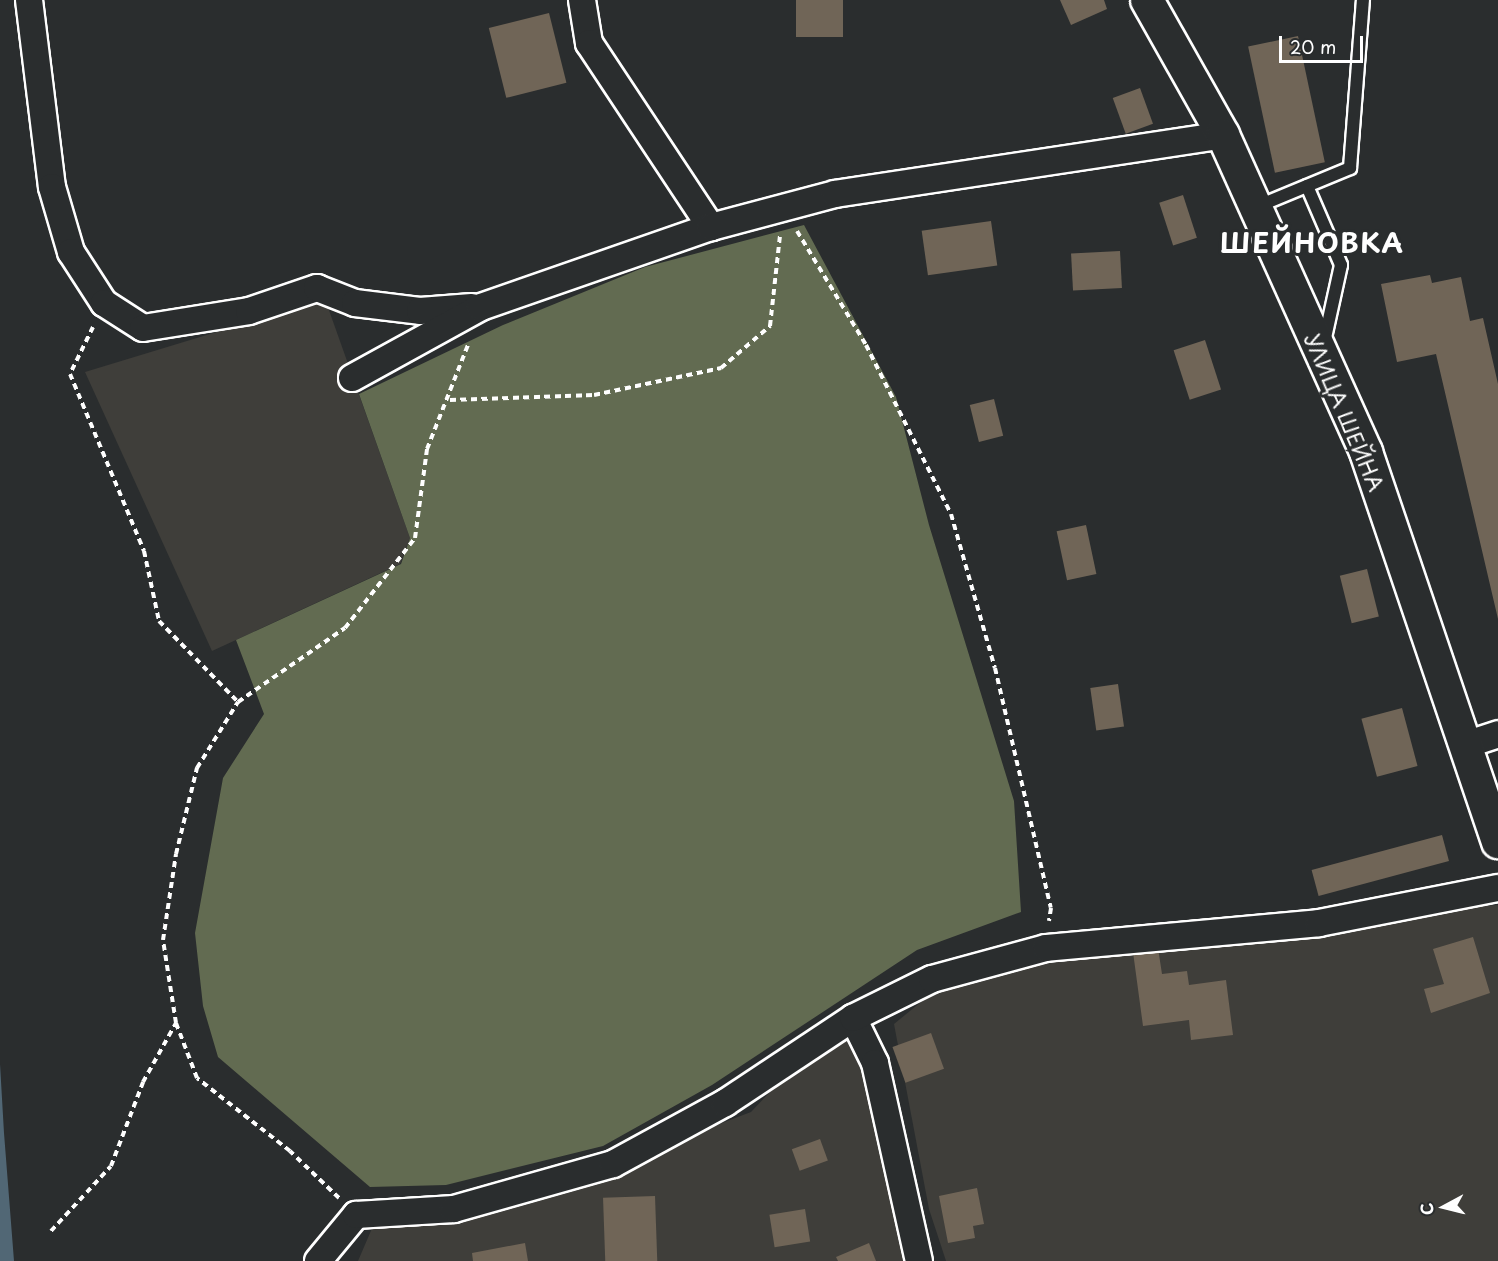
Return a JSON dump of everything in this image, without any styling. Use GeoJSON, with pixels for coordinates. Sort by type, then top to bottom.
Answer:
{"type":"FeatureCollection","features":[{"type":"Feature","properties":{"kind":"street"},"geometry":{"type":"LineString","coordinates":[[29,0],[52,187],[71,252],[104,303],[143,328],[249,311],[317,288],[355,303],[420,311],[481,307]]}},
{"type":"Feature","properties":{"kind":"street"},"geometry":{"type":"LineString","coordinates":[[582,0],[589,43],[711,227]]}},
{"type":"Feature","properties":{"kind":"street","name":"УЛИЦА ШЕЙНА"},"geometry":{"type":"LineString","coordinates":[[1148,0],[1222,135],[1366,452],[1498,842]]}},
{"type":"Feature","properties":{"kind":"street"},"geometry":{"type":"LineString","coordinates":[[352,378],[481,307],[711,227],[834,194],[1222,135]]}},
{"type":"Feature","properties":{"kind":"street"},"geometry":{"type":"LineString","coordinates":[[1465,745],[1498,734]]}},
{"type":"Feature","properties":{"kind":"street"},"geometry":{"type":"LineString","coordinates":[[320,1260],[356,1215],[454,1209],[613,1164],[725,1103],[853,1018],[932,979],[1046,948],[1319,923],[1498,888]]}},
{"type":"Feature","properties":{"kind":"street"},"geometry":{"type":"LineString","coordinates":[[853,1018],[875,1063],[919,1261]]}},
{"type":"Feature","properties":{"kind":"lane"},"geometry":{"type":"LineString","coordinates":[[1254,208],[1350,168],[1364,0]]}},
{"type":"Feature","properties":{"kind":"lane"},"geometry":{"type":"LineString","coordinates":[[1307,186],[1341,265],[1322,355]]}},
{"type":"Feature","properties":{"kind":"path"},"geometry":{"type":"LineString","coordinates":[[450,400],[594,395],[721,368],[770,326],[783,208]]}},
{"type":"Feature","properties":{"kind":"path"},"geometry":{"type":"LineString","coordinates":[[783,208],[866,345],[951,514],[995,668],[1051,908],[1046,948]]}},
{"type":"Feature","properties":{"kind":"path"},"geometry":{"type":"LineString","coordinates":[[104,303],[70,374],[144,550],[159,621],[238,702]]}},
{"type":"Feature","properties":{"kind":"path"},"geometry":{"type":"LineString","coordinates":[[356,1215],[290,1151],[197,1078],[176,1023],[163,940],[176,854],[197,768],[238,702],[345,628],[415,538],[427,449],[450,400],[481,307]]}},
{"type":"Feature","properties":{"kind":"path"},"geometry":{"type":"LineString","coordinates":[[51,1231],[111,1166],[143,1082],[176,1023]]}},
{"type":"Feature","properties":{"kind":"shaded area"},"geometry":{"type":"Polygon","coordinates":[[[325,299],[410,538],[400,564],[212,651],[85,372],[325,299]]]}},
{"type":"Feature","properties":{"kind":"shaded area"},"geometry":{"type":"Polygon","coordinates":[[[1498,905],[1498,1261],[946,1261],[929,1209],[894,1024],[960,970],[1188,923],[1498,905]]]}},
{"type":"Feature","properties":{"kind":"shaded area"},"geometry":{"type":"Polygon","coordinates":[[[863,1025],[926,1261],[358,1261],[376,1219],[669,1143],[751,1112],[818,1041],[863,1025]]]}},
{"type":"Feature","properties":{"kind":"green space"},"geometry":{"type":"Polygon","coordinates":[[[804,225],[896,397],[929,525],[1014,801],[1021,912],[917,950],[712,1085],[603,1146],[446,1185],[370,1187],[218,1057],[203,1006],[195,933],[223,778],[264,714],[236,640],[401,564],[410,538],[359,394],[503,325],[645,267],[804,225]]]}},
{"type":"Feature","properties":{"kind":"water"},"geometry":{"type":"Polygon","coordinates":[[[0,1064],[4,1133],[14,1261],[0,1261],[0,1064]]]}},
{"type":"Feature","properties":{"kind":"building"},"geometry":{"type":"Polygon","coordinates":[[[796,0],[843,0],[843,37],[796,37],[796,0]]]}},
{"type":"Feature","properties":{"kind":"building"},"geometry":{"type":"Polygon","coordinates":[[[1060,0],[1104,0],[1107,9],[1071,25],[1060,0]]]}},
{"type":"Feature","properties":{"kind":"building"},"geometry":{"type":"Polygon","coordinates":[[[549,13],[566,83],[506,98],[489,28],[549,13]]]}},
{"type":"Feature","properties":{"kind":"building"},"geometry":{"type":"Polygon","coordinates":[[[1298,36],[1325,162],[1275,173],[1248,47],[1298,36]]]}},
{"type":"Feature","properties":{"kind":"building"},"geometry":{"type":"Polygon","coordinates":[[[1140,88],[1153,124],[1126,134],[1113,98],[1140,88]]]}},
{"type":"Feature","properties":{"kind":"building"},"geometry":{"type":"Polygon","coordinates":[[[1183,195],[1197,238],[1173,246],[1159,203],[1183,195]]]}},
{"type":"Feature","properties":{"kind":"building"},"geometry":{"type":"Polygon","coordinates":[[[991,221],[997,266],[928,275],[922,231],[991,221]]]}},
{"type":"Feature","properties":{"kind":"building"},"geometry":{"type":"Polygon","coordinates":[[[1120,251],[1122,288],[1073,291],[1071,254],[1120,251]]]}},
{"type":"Feature","properties":{"kind":"building"},"geometry":{"type":"Polygon","coordinates":[[[1430,275],[1432,283],[1461,277],[1470,321],[1483,318],[1498,384],[1498,619],[1436,354],[1397,362],[1381,284],[1430,275]]]}},
{"type":"Feature","properties":{"kind":"building"},"geometry":{"type":"Polygon","coordinates":[[[1205,340],[1221,389],[1190,400],[1174,350],[1205,340]]]}},
{"type":"Feature","properties":{"kind":"building"},"geometry":{"type":"Polygon","coordinates":[[[994,399],[1003,436],[979,442],[970,405],[994,399]]]}},
{"type":"Feature","properties":{"kind":"building"},"geometry":{"type":"Polygon","coordinates":[[[1086,525],[1096,574],[1067,580],[1057,531],[1086,525]]]}},
{"type":"Feature","properties":{"kind":"building"},"geometry":{"type":"Polygon","coordinates":[[[1367,569],[1379,617],[1352,623],[1340,576],[1367,569]]]}},
{"type":"Feature","properties":{"kind":"building"},"geometry":{"type":"Polygon","coordinates":[[[1118,684],[1124,727],[1096,730],[1090,688],[1118,684]]]}},
{"type":"Feature","properties":{"kind":"building"},"geometry":{"type":"Polygon","coordinates":[[[1402,708],[1418,766],[1377,777],[1361,719],[1402,708]]]}},
{"type":"Feature","properties":{"kind":"building"},"geometry":{"type":"Polygon","coordinates":[[[1442,835],[1449,861],[1319,896],[1312,870],[1442,835]]]}},
{"type":"Feature","properties":{"kind":"building"},"geometry":{"type":"Polygon","coordinates":[[[1473,937],[1490,993],[1431,1013],[1424,989],[1444,984],[1433,949],[1473,937]]]}},
{"type":"Feature","properties":{"kind":"building"},"geometry":{"type":"Polygon","coordinates":[[[1158,948],[1162,974],[1187,971],[1189,985],[1226,980],[1233,1035],[1191,1040],[1189,1020],[1143,1026],[1133,952],[1158,948]]]}},
{"type":"Feature","properties":{"kind":"building"},"geometry":{"type":"Polygon","coordinates":[[[931,1033],[944,1069],[905,1083],[892,1047],[931,1033]]]}},
{"type":"Feature","properties":{"kind":"building"},"geometry":{"type":"Polygon","coordinates":[[[820,1139],[828,1161],[800,1171],[792,1149],[820,1139]]]}},
{"type":"Feature","properties":{"kind":"building"},"geometry":{"type":"Polygon","coordinates":[[[977,1188],[984,1224],[973,1226],[975,1238],[948,1243],[939,1196],[977,1188]]]}},
{"type":"Feature","properties":{"kind":"building"},"geometry":{"type":"Polygon","coordinates":[[[655,1196],[657,1261],[605,1261],[603,1198],[655,1196]]]}},
{"type":"Feature","properties":{"kind":"building"},"geometry":{"type":"Polygon","coordinates":[[[805,1209],[810,1242],[775,1247],[769,1215],[805,1209]]]}},
{"type":"Feature","properties":{"kind":"building"},"geometry":{"type":"Polygon","coordinates":[[[525,1243],[528,1261],[473,1261],[472,1253],[525,1243]]]}},
{"type":"Feature","properties":{"kind":"building"},"geometry":{"type":"Polygon","coordinates":[[[869,1243],[876,1261],[838,1261],[836,1257],[869,1243]]]}},
{"type":"Feature","properties":{"kind":"district","name":"ШЕЙНОВКА"},"geometry":{"type":"Point","coordinates":[1312,242]}}]}
